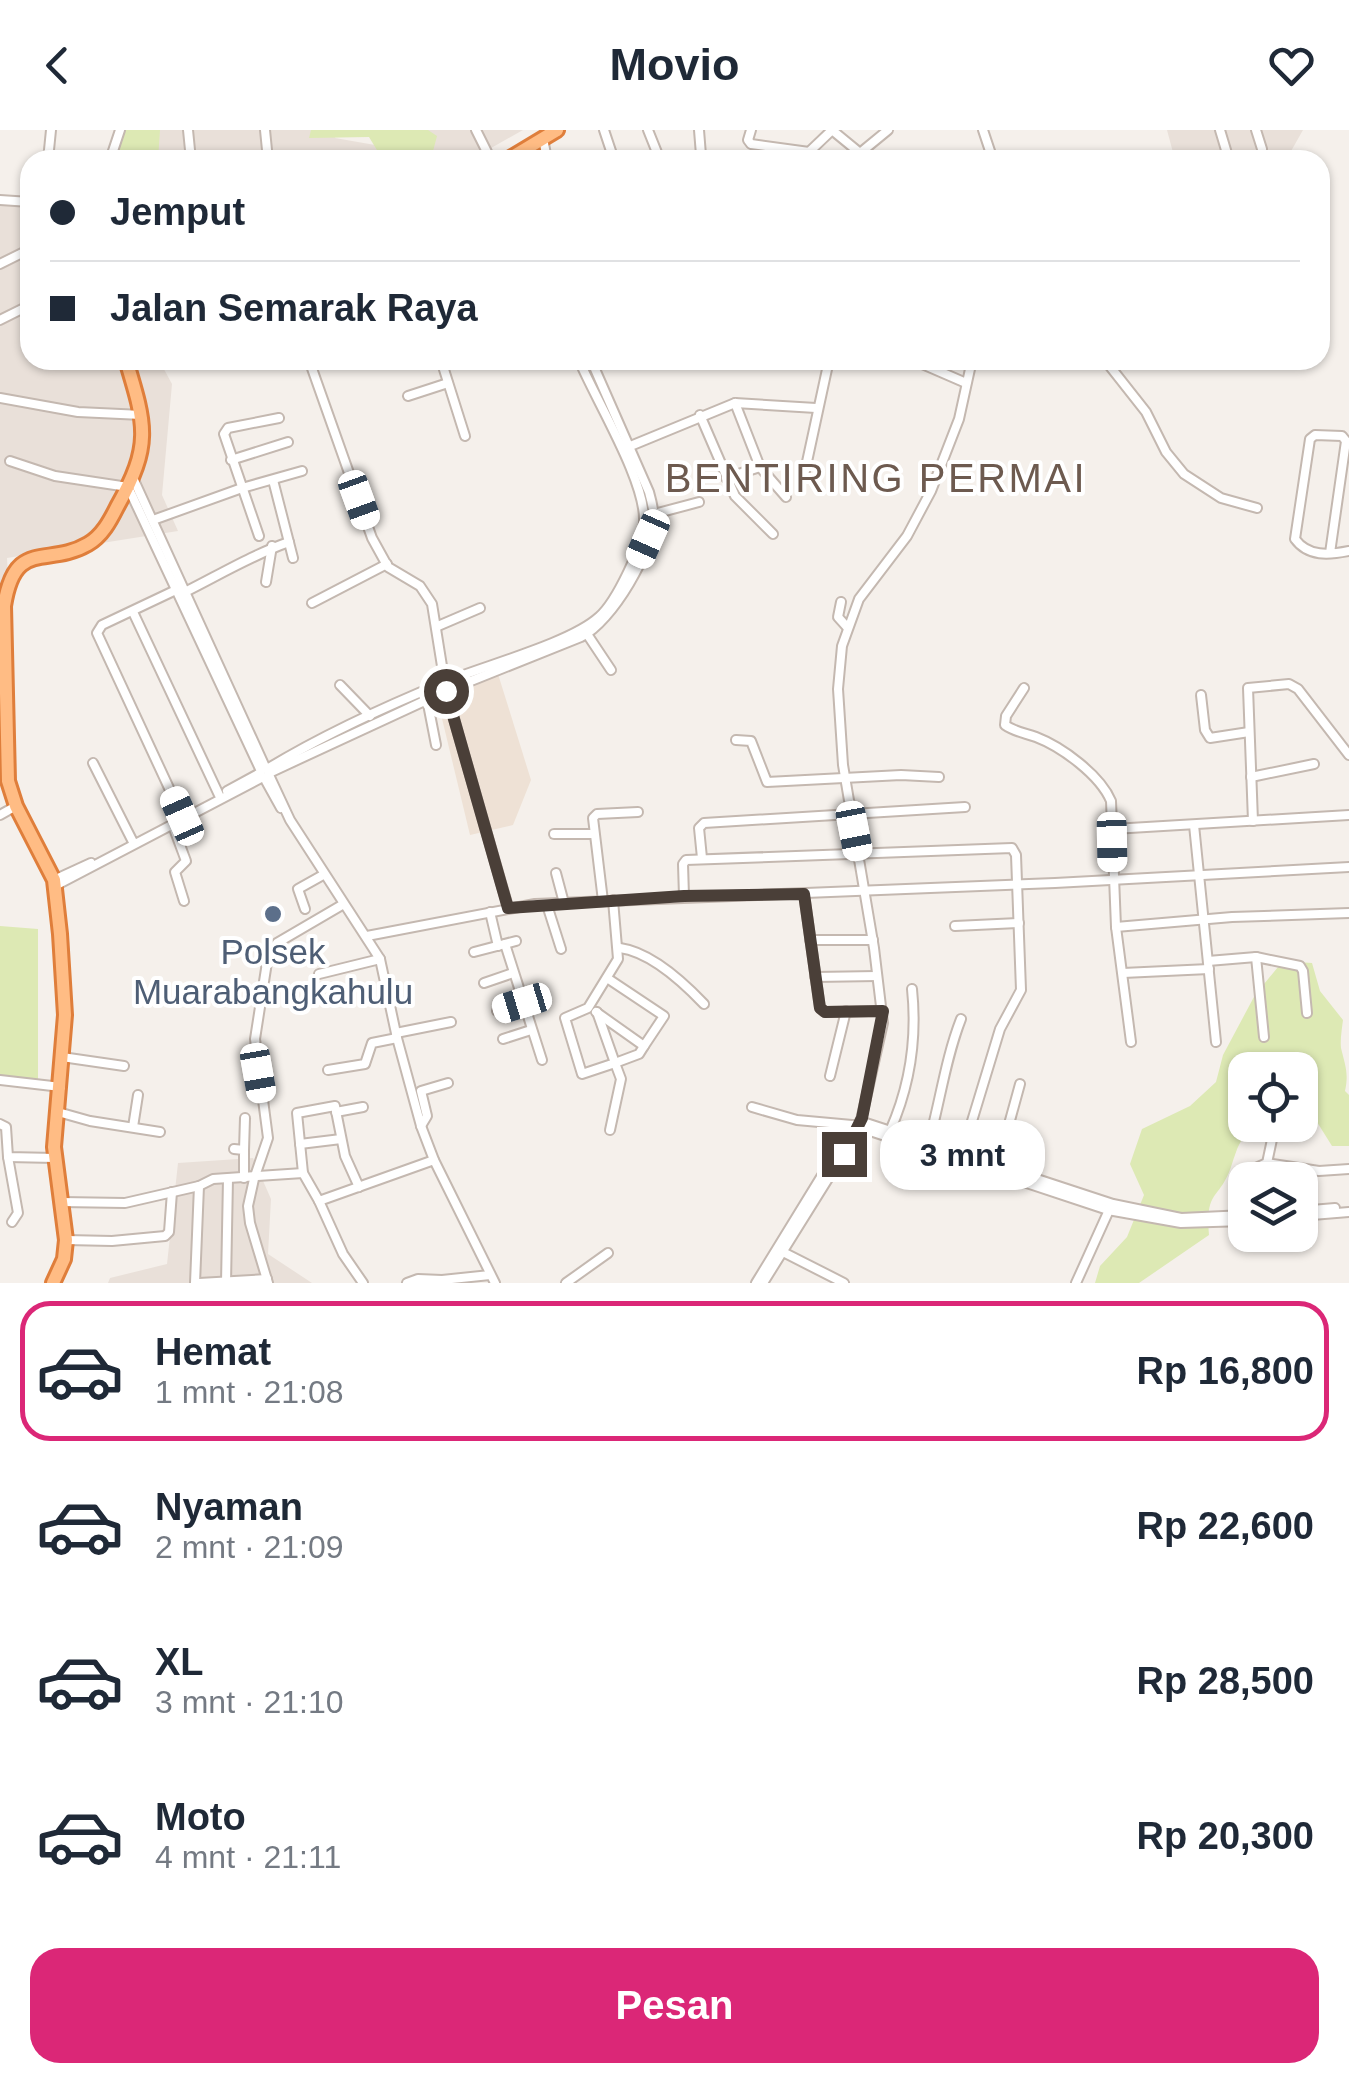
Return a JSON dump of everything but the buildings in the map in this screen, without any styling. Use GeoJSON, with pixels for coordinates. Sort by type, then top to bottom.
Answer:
{"type":"FeatureCollection","features":[{"type":"Feature","properties":{"kind":"highway"},"geometry":{"type":"LineString","coordinates":[[523,150],[557,130]]}},
{"type":"Feature","properties":{"kind":"highway"},"geometry":{"type":"LineString","coordinates":[[52,1283],[64,1259],[66,1240],[55,1158],[65,997],[54,883],[8,781],[3,740],[5,574],[27,561],[74,550],[92,541],[106,525],[130,482],[144,443],[142,415],[129,370]]}},
{"type":"Feature","properties":{"kind":"street"},"geometry":{"type":"LineString","coordinates":[[751,130],[751,144],[777,150]]}},
{"type":"Feature","properties":{"kind":"street"},"geometry":{"type":"LineString","coordinates":[[814,150],[832,130],[856,150]]}},
{"type":"Feature","properties":{"kind":"street"},"geometry":{"type":"LineString","coordinates":[[864,150],[888,130]]}},
{"type":"Feature","properties":{"kind":"street"},"geometry":{"type":"LineString","coordinates":[[1256,130],[1262,150]]}},
{"type":"Feature","properties":{"kind":"street"},"geometry":{"type":"LineString","coordinates":[[537,150],[538,141]]}},
{"type":"Feature","properties":{"kind":"street"},"geometry":{"type":"LineString","coordinates":[[538,141],[542,150]]}},
{"type":"Feature","properties":{"kind":"street"},"geometry":{"type":"LineString","coordinates":[[313,370],[372,538],[387,564],[427,593],[438,626],[446,686],[508,908]]}},
{"type":"Feature","properties":{"kind":"street"},"geometry":{"type":"LineString","coordinates":[[444,370],[466,436]]}},
{"type":"Feature","properties":{"kind":"street"},"geometry":{"type":"LineString","coordinates":[[54,883],[173,826],[265,773],[595,620],[621,584],[647,530],[634,483],[583,370]]}},
{"type":"Feature","properties":{"kind":"street"},"geometry":{"type":"LineString","coordinates":[[54,883],[370,716],[586,634],[602,624],[618,603],[654,514],[649,492],[595,370]]}},
{"type":"Feature","properties":{"kind":"street"},"geometry":{"type":"LineString","coordinates":[[804,472],[826,370]]}},
{"type":"Feature","properties":{"kind":"street"},"geometry":{"type":"LineString","coordinates":[[936,370],[966,383]]}},
{"type":"Feature","properties":{"kind":"street"},"geometry":{"type":"LineString","coordinates":[[759,1283],[858,1122],[883,1011],[845,779],[838,693],[847,628],[859,599],[916,522],[950,446],[969,370]]}},
{"type":"Feature","properties":{"kind":"street"},"geometry":{"type":"LineString","coordinates":[[1112,370],[1146,412],[1166,452],[1184,474],[1221,498],[1256,508]]}},
{"type":"Feature","properties":{"kind":"street"},"geometry":{"type":"LineString","coordinates":[[408,396],[448,383]]}},
{"type":"Feature","properties":{"kind":"street"},"geometry":{"type":"LineString","coordinates":[[592,390],[602,385]]}},
{"type":"Feature","properties":{"kind":"street"},"geometry":{"type":"LineString","coordinates":[[0,398],[78,412],[142,415]]}},
{"type":"Feature","properties":{"kind":"street"},"geometry":{"type":"LineString","coordinates":[[628,447],[734,403],[816,408]]}},
{"type":"Feature","properties":{"kind":"street"},"geometry":{"type":"LineString","coordinates":[[734,403],[760,467],[786,497]]}},
{"type":"Feature","properties":{"kind":"street"},"geometry":{"type":"LineString","coordinates":[[700,415],[735,496],[773,534]]}},
{"type":"Feature","properties":{"kind":"street"},"geometry":{"type":"LineString","coordinates":[[259,536],[224,437],[228,428],[280,418]]}},
{"type":"Feature","properties":{"kind":"street"},"geometry":{"type":"LineString","coordinates":[[1330,553],[1346,469],[1345,438],[1312,436],[1295,539],[1309,552],[1330,553],[1349,551]]}},
{"type":"Feature","properties":{"kind":"street"},"geometry":{"type":"LineString","coordinates":[[231,460],[288,442]]}},
{"type":"Feature","properties":{"kind":"street"},"geometry":{"type":"LineString","coordinates":[[10,462],[55,476],[130,482]]}},
{"type":"Feature","properties":{"kind":"street"},"geometry":{"type":"LineString","coordinates":[[726,478],[760,467]]}},
{"type":"Feature","properties":{"kind":"street"},"geometry":{"type":"LineString","coordinates":[[153,520],[302,471]]}},
{"type":"Feature","properties":{"kind":"street"},"geometry":{"type":"LineString","coordinates":[[273,480],[294,558]]}},
{"type":"Feature","properties":{"kind":"street"},"geometry":{"type":"LineString","coordinates":[[130,482],[153,520],[182,592]]}},
{"type":"Feature","properties":{"kind":"street"},"geometry":{"type":"LineString","coordinates":[[130,482],[287,816],[380,959],[421,1126],[493,1279],[418,1279],[407,1283]]}},
{"type":"Feature","properties":{"kind":"street"},"geometry":{"type":"LineString","coordinates":[[654,514],[699,502]]}},
{"type":"Feature","properties":{"kind":"street"},"geometry":{"type":"LineString","coordinates":[[1335,514],[1349,507]]}},
{"type":"Feature","properties":{"kind":"street"},"geometry":{"type":"LineString","coordinates":[[182,816],[97,632],[102,626],[182,592],[272,546],[289,542]]}},
{"type":"Feature","properties":{"kind":"street"},"geometry":{"type":"LineString","coordinates":[[266,582],[272,546]]}},
{"type":"Feature","properties":{"kind":"street"},"geometry":{"type":"LineString","coordinates":[[312,603],[387,564]]}},
{"type":"Feature","properties":{"kind":"street"},"geometry":{"type":"LineString","coordinates":[[842,602],[838,617],[847,628]]}},
{"type":"Feature","properties":{"kind":"street"},"geometry":{"type":"LineString","coordinates":[[438,626],[480,608]]}},
{"type":"Feature","properties":{"kind":"street"},"geometry":{"type":"LineString","coordinates":[[133,612],[220,796]]}},
{"type":"Feature","properties":{"kind":"street"},"geometry":{"type":"LineString","coordinates":[[586,634],[611,670]]}},
{"type":"Feature","properties":{"kind":"street"},"geometry":{"type":"LineString","coordinates":[[1253,820],[1248,688],[1289,684],[1298,689],[1349,755]]}},
{"type":"Feature","properties":{"kind":"street"},"geometry":{"type":"LineString","coordinates":[[340,685],[370,716]]}},
{"type":"Feature","properties":{"kind":"street"},"geometry":{"type":"LineString","coordinates":[[1024,688],[1006,716],[1005,726],[1042,739],[1100,784],[1111,801],[1116,927],[1130,1042]]}},
{"type":"Feature","properties":{"kind":"street"},"geometry":{"type":"LineString","coordinates":[[1201,695],[1205,730],[1210,738],[1249,732]]}},
{"type":"Feature","properties":{"kind":"street"},"geometry":{"type":"LineString","coordinates":[[427,700],[436,745]]}},
{"type":"Feature","properties":{"kind":"street"},"geometry":{"type":"LineString","coordinates":[[736,740],[751,741],[767,782],[939,777]]}},
{"type":"Feature","properties":{"kind":"street"},"geometry":{"type":"LineString","coordinates":[[93,763],[133,842]]}},
{"type":"Feature","properties":{"kind":"street"},"geometry":{"type":"LineString","coordinates":[[1251,777],[1314,764]]}},
{"type":"Feature","properties":{"kind":"street"},"geometry":{"type":"LineString","coordinates":[[0,814],[16,806]]}},
{"type":"Feature","properties":{"kind":"street"},"geometry":{"type":"LineString","coordinates":[[702,858],[699,828],[704,823],[965,807]]}},
{"type":"Feature","properties":{"kind":"street"},"geometry":{"type":"LineString","coordinates":[[610,1130],[621,1079],[592,1010],[620,948],[592,834],[595,814],[638,812]]}},
{"type":"Feature","properties":{"kind":"street"},"geometry":{"type":"LineString","coordinates":[[1113,829],[1349,815]]}},
{"type":"Feature","properties":{"kind":"street"},"geometry":{"type":"LineString","coordinates":[[1194,824],[1216,1042]]}},
{"type":"Feature","properties":{"kind":"street"},"geometry":{"type":"LineString","coordinates":[[173,826],[186,860],[175,872],[184,900]]}},
{"type":"Feature","properties":{"kind":"street"},"geometry":{"type":"LineString","coordinates":[[554,834],[592,834]]}},
{"type":"Feature","properties":{"kind":"street"},"geometry":{"type":"LineString","coordinates":[[684,896],[684,861],[702,858],[1012,848],[1016,855],[1021,990],[1000,1028],[962,1154]]}},
{"type":"Feature","properties":{"kind":"street"},"geometry":{"type":"LineString","coordinates":[[367,936],[547,904],[1349,867]]}},
{"type":"Feature","properties":{"kind":"street"},"geometry":{"type":"LineString","coordinates":[[556,872],[564,903]]}},
{"type":"Feature","properties":{"kind":"street"},"geometry":{"type":"LineString","coordinates":[[305,909],[298,890],[323,875]]}},
{"type":"Feature","properties":{"kind":"street"},"geometry":{"type":"LineString","coordinates":[[804,894],[822,1010],[883,1011]]}},
{"type":"Feature","properties":{"kind":"street"},"geometry":{"type":"LineString","coordinates":[[547,904],[560,949]]}},
{"type":"Feature","properties":{"kind":"street"},"geometry":{"type":"LineString","coordinates":[[248,1179],[268,1138],[255,1039],[270,949],[342,905]]}},
{"type":"Feature","properties":{"kind":"street"},"geometry":{"type":"LineString","coordinates":[[490,912],[542,1060]]}},
{"type":"Feature","properties":{"kind":"street"},"geometry":{"type":"LineString","coordinates":[[1116,927],[1349,914]]}},
{"type":"Feature","properties":{"kind":"street"},"geometry":{"type":"LineString","coordinates":[[955,926],[1019,923]]}},
{"type":"Feature","properties":{"kind":"street"},"geometry":{"type":"LineString","coordinates":[[474,952],[516,940]]}},
{"type":"Feature","properties":{"kind":"street"},"geometry":{"type":"LineString","coordinates":[[810,940],[873,940]]}},
{"type":"Feature","properties":{"kind":"street"},"geometry":{"type":"LineString","coordinates":[[620,948],[634,950],[687,986],[704,1004]]}},
{"type":"Feature","properties":{"kind":"street"},"geometry":{"type":"LineString","coordinates":[[1123,974],[1256,957],[1300,966],[1304,970],[1307,1013]]}},
{"type":"Feature","properties":{"kind":"street"},"geometry":{"type":"LineString","coordinates":[[1256,957],[1264,1037]]}},
{"type":"Feature","properties":{"kind":"street"},"geometry":{"type":"LineString","coordinates":[[319,974],[380,959]]}},
{"type":"Feature","properties":{"kind":"street"},"geometry":{"type":"LineString","coordinates":[[484,983],[513,974]]}},
{"type":"Feature","properties":{"kind":"street"},"geometry":{"type":"LineString","coordinates":[[815,977],[877,976]]}},
{"type":"Feature","properties":{"kind":"street"},"geometry":{"type":"LineString","coordinates":[[606,978],[674,1022]]}},
{"type":"Feature","properties":{"kind":"street"},"geometry":{"type":"LineString","coordinates":[[890,1131],[911,1062],[916,1020],[912,989]]}},
{"type":"Feature","properties":{"kind":"street"},"geometry":{"type":"LineString","coordinates":[[497,1010],[522,1003]]}},
{"type":"Feature","properties":{"kind":"street"},"geometry":{"type":"LineString","coordinates":[[592,1010],[644,1046]]}},
{"type":"Feature","properties":{"kind":"street"},"geometry":{"type":"LineString","coordinates":[[582,1074],[565,1018],[592,1010]]}},
{"type":"Feature","properties":{"kind":"street"},"geometry":{"type":"LineString","coordinates":[[830,1076],[846,1011]]}},
{"type":"Feature","properties":{"kind":"street"},"geometry":{"type":"LineString","coordinates":[[570,1078],[639,1054],[664,1016]]}},
{"type":"Feature","properties":{"kind":"street"},"geometry":{"type":"LineString","coordinates":[[928,1144],[947,1055],[960,1019]]}},
{"type":"Feature","properties":{"kind":"street"},"geometry":{"type":"LineString","coordinates":[[328,1070],[365,1064],[372,1044],[451,1022]]}},
{"type":"Feature","properties":{"kind":"street"},"geometry":{"type":"LineString","coordinates":[[503,1040],[531,1030]]}},
{"type":"Feature","properties":{"kind":"street"},"geometry":{"type":"LineString","coordinates":[[62,1057],[124,1066]]}},
{"type":"Feature","properties":{"kind":"street"},"geometry":{"type":"LineString","coordinates":[[0,1080],[60,1088]]}},
{"type":"Feature","properties":{"kind":"street"},"geometry":{"type":"LineString","coordinates":[[421,1126],[427,1116],[421,1091],[448,1084]]}},
{"type":"Feature","properties":{"kind":"street"},"geometry":{"type":"LineString","coordinates":[[998,1164],[1020,1084]]}},
{"type":"Feature","properties":{"kind":"street"},"geometry":{"type":"LineString","coordinates":[[133,1127],[138,1095]]}},
{"type":"Feature","properties":{"kind":"street"},"geometry":{"type":"LineString","coordinates":[[359,1187],[341,1139],[335,1106],[297,1114],[304,1173],[343,1254],[363,1283]]}},
{"type":"Feature","properties":{"kind":"street"},"geometry":{"type":"LineString","coordinates":[[336,1112],[363,1107]]}},
{"type":"Feature","properties":{"kind":"street"},"geometry":{"type":"LineString","coordinates":[[752,1107],[798,1120],[858,1122],[998,1164],[1111,1207]]}},
{"type":"Feature","properties":{"kind":"street"},"geometry":{"type":"LineString","coordinates":[[58,1112],[160,1132]]}},
{"type":"Feature","properties":{"kind":"street"},"geometry":{"type":"LineString","coordinates":[[199,1186],[197,1283],[268,1281],[250,1224],[248,1179],[239,1150],[245,1118]]}},
{"type":"Feature","properties":{"kind":"street"},"geometry":{"type":"LineString","coordinates":[[858,1122],[1111,1207],[1181,1223],[1228,1219]]}},
{"type":"Feature","properties":{"kind":"street"},"geometry":{"type":"LineString","coordinates":[[0,1124],[8,1133],[18,1213],[12,1222]]}},
{"type":"Feature","properties":{"kind":"street"},"geometry":{"type":"LineString","coordinates":[[300,1144],[341,1139]]}},
{"type":"Feature","properties":{"kind":"street"},"geometry":{"type":"LineString","coordinates":[[8,1157],[55,1158]]}},
{"type":"Feature","properties":{"kind":"street"},"geometry":{"type":"LineString","coordinates":[[319,1201],[434,1160]]}},
{"type":"Feature","properties":{"kind":"street"},"geometry":{"type":"LineString","coordinates":[[1318,1171],[1349,1170]]}},
{"type":"Feature","properties":{"kind":"street"},"geometry":{"type":"LineString","coordinates":[[61,1202],[124,1202],[199,1186],[213,1179],[304,1173]]}},
{"type":"Feature","properties":{"kind":"street"},"geometry":{"type":"LineString","coordinates":[[226,1282],[228,1179]]}},
{"type":"Feature","properties":{"kind":"street"},"geometry":{"type":"LineString","coordinates":[[66,1240],[166,1236],[170,1232],[172,1192]]}},
{"type":"Feature","properties":{"kind":"street"},"geometry":{"type":"LineString","coordinates":[[1076,1283],[1111,1207]]}},
{"type":"Feature","properties":{"kind":"street"},"geometry":{"type":"LineString","coordinates":[[1318,1213],[1349,1210]]}},
{"type":"Feature","properties":{"kind":"street"},"geometry":{"type":"LineString","coordinates":[[780,1251],[844,1283]]}},
{"type":"Feature","properties":{"kind":"street"},"geometry":{"type":"LineString","coordinates":[[566,1283],[580,1280],[608,1253]]}},
{"type":"Feature","properties":{"kind":"shaded area"},"geometry":{"type":"Polygon","coordinates":[[[153,130],[339,130],[335,138],[375,145],[421,130],[523,130],[488,150],[148,150],[153,130]]]}},
{"type":"Feature","properties":{"kind":"shaded area"},"geometry":{"type":"Polygon","coordinates":[[[1167,130],[1303,130],[1292,150],[1172,150],[1167,130]]]}},
{"type":"Feature","properties":{"kind":"shaded area"},"geometry":{"type":"Polygon","coordinates":[[[0,203],[20,204],[20,370],[164,370],[172,384],[162,495],[178,531],[7,558],[15,705],[0,707],[0,203]]]}},
{"type":"Feature","properties":{"kind":"shaded area"},"geometry":{"type":"Polygon","coordinates":[[[498,674],[531,780],[513,825],[470,835],[438,702],[498,674]]]}},
{"type":"Feature","properties":{"kind":"shaded area"},"geometry":{"type":"Polygon","coordinates":[[[253,1158],[271,1199],[268,1254],[312,1283],[108,1283],[110,1278],[167,1264],[178,1163],[253,1158]]]}},
{"type":"Feature","properties":{"kind":"green space"},"geometry":{"type":"Polygon","coordinates":[[[115,130],[160,130],[159,150],[113,149],[115,130]]]}},
{"type":"Feature","properties":{"kind":"green space"},"geometry":{"type":"Polygon","coordinates":[[[311,130],[428,130],[437,136],[433,150],[377,150],[369,137],[309,138],[311,130]]]}},
{"type":"Feature","properties":{"kind":"green space"},"geometry":{"type":"Polygon","coordinates":[[[0,926],[38,929],[38,1085],[0,1080],[0,926]]]}},
{"type":"Feature","properties":{"kind":"green space"},"geometry":{"type":"Polygon","coordinates":[[[1283,961],[1312,963],[1320,991],[1343,1020],[1341,1045],[1347,1074],[1345,1091],[1349,1095],[1349,1146],[1332,1146],[1318,1124],[1318,1052],[1228,1052],[1228,1142],[1241,1142],[1211,1202],[1209,1235],[1139,1283],[1095,1283],[1100,1266],[1127,1237],[1144,1195],[1130,1164],[1142,1129],[1190,1106],[1216,1082],[1223,1055],[1255,995],[1283,961]]]}},
{"type":"Feature","properties":{"kind":"place","name":"Polsek Muarabangkahulu"},"geometry":{"type":"Point","coordinates":[273,914]}},
{"type":"Feature","properties":{"kind":"district","name":"BENTIRING PERMAI"},"geometry":{"type":"Point","coordinates":[876,478]}},
{"type":"Feature","properties":{"kind":"route"},"geometry":{"type":"LineString","coordinates":[[446,691],[508,908],[684,896],[804,894],[820,1008],[825,1012],[883,1011],[862,1118],[844,1154]]}}]}
